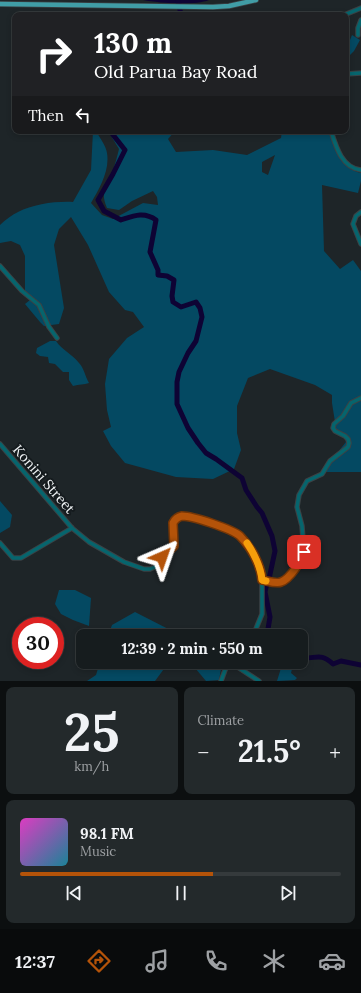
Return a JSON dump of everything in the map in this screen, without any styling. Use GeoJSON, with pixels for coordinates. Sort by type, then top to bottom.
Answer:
{"type":"FeatureCollection","features":[{"type":"Feature","properties":{"kind":"main road"},"geometry":{"type":"LineString","coordinates":[[0,4],[221,7],[256,0]]}},
{"type":"Feature","properties":{"kind":"street"},"geometry":{"type":"LineString","coordinates":[[349,13],[361,8]]}},
{"type":"Feature","properties":{"kind":"street"},"geometry":{"type":"LineString","coordinates":[[358,35],[358,28],[361,20]]}},
{"type":"Feature","properties":{"kind":"street"},"geometry":{"type":"LineString","coordinates":[[349,74],[361,74]]}},
{"type":"Feature","properties":{"kind":"street"},"geometry":{"type":"LineString","coordinates":[[332,134],[343,160],[350,168],[361,170]]}},
{"type":"Feature","properties":{"kind":"street"},"geometry":{"type":"LineString","coordinates":[[361,212],[356,216],[353,224],[361,244]]}},
{"type":"Feature","properties":{"kind":"street"},"geometry":{"type":"LineString","coordinates":[[0,266],[22,291],[39,305],[49,327],[57,338]]}},
{"type":"Feature","properties":{"kind":"street"},"geometry":{"type":"LineString","coordinates":[[257,629],[262,614],[262,580],[281,582],[286,579],[300,562],[304,549],[302,526],[297,507],[299,495],[307,481],[322,474],[330,461],[348,447],[348,439],[335,431],[333,428],[334,424],[343,416],[351,404],[361,398]]}},
{"type":"Feature","properties":{"kind":"street","name":"Konini Street"},"geometry":{"type":"LineString","coordinates":[[0,444],[72,528],[89,542],[131,566],[148,569],[155,567],[162,557],[174,546],[172,527],[175,519],[182,516],[230,530],[240,536],[250,548],[262,580]]}},
{"type":"Feature","properties":{"kind":"street"},"geometry":{"type":"LineString","coordinates":[[0,543],[13,558],[21,558],[72,528]]}},
{"type":"Feature","properties":{"kind":"street"},"geometry":{"type":"LineString","coordinates":[[221,681],[225,669]]}},
{"type":"Feature","properties":{"kind":"street"},"geometry":{"type":"LineString","coordinates":[[241,669],[259,681]]}},
{"type":"Feature","properties":{"kind":"shaded area"},"geometry":{"type":"Polygon","coordinates":[[[143,0],[209,0],[195,3],[167,3],[143,0]]]}},
{"type":"Feature","properties":{"kind":"shaded area"},"geometry":{"type":"Polygon","coordinates":[[[352,35],[360,40],[354,51],[349,56],[349,42],[352,35]]]}},
{"type":"Feature","properties":{"kind":"shaded area"},"geometry":{"type":"Polygon","coordinates":[[[93,134],[98,134],[103,142],[108,160],[103,180],[91,203],[102,215],[113,219],[143,203],[158,205],[157,197],[153,191],[132,201],[119,210],[107,208],[104,194],[119,149],[110,134],[172,134],[168,139],[176,152],[213,150],[247,155],[281,138],[282,134],[330,134],[341,158],[349,168],[361,173],[358,193],[322,185],[324,251],[340,269],[353,260],[361,271],[361,472],[322,472],[346,442],[345,438],[332,425],[335,422],[332,395],[315,385],[270,369],[248,378],[237,406],[237,433],[241,450],[234,469],[213,479],[176,477],[125,463],[111,446],[103,431],[111,427],[107,410],[105,384],[109,359],[127,338],[144,327],[133,312],[125,310],[109,292],[88,245],[71,217],[59,229],[54,245],[64,308],[59,324],[44,326],[25,304],[30,300],[25,294],[25,256],[20,245],[11,241],[0,243],[0,225],[16,213],[38,205],[73,202],[91,170],[93,134]],[[275,155],[262,162],[262,172],[268,175],[275,155]]]}},
{"type":"Feature","properties":{"kind":"shaded area"},"geometry":{"type":"Polygon","coordinates":[[[50,341],[56,341],[76,360],[82,367],[89,383],[73,386],[69,380],[69,372],[63,372],[55,364],[49,363],[48,357],[40,356],[36,353],[37,348],[50,341]]]}},
{"type":"Feature","properties":{"kind":"shaded area"},"geometry":{"type":"Polygon","coordinates":[[[0,501],[12,515],[10,527],[0,533],[0,501]]]}},
{"type":"Feature","properties":{"kind":"shaded area"},"geometry":{"type":"Polygon","coordinates":[[[59,590],[75,590],[91,598],[89,626],[61,614],[55,604],[59,590]]]}},
{"type":"Feature","properties":{"kind":"shaded area"},"geometry":{"type":"Polygon","coordinates":[[[135,612],[168,629],[111,629],[112,625],[135,612]]]}},
{"type":"Feature","properties":{"kind":"shaded area"},"geometry":{"type":"Polygon","coordinates":[[[98,669],[164,669],[155,681],[87,681],[96,675],[98,669]]]}},
{"type":"Feature","properties":{"kind":"shaded area"},"geometry":{"type":"Polygon","coordinates":[[[196,669],[221,669],[219,680],[206,681],[196,669]]]}},
{"type":"Feature","properties":{"kind":"shaded area"},"geometry":{"type":"Polygon","coordinates":[[[281,669],[292,669],[291,673],[297,678],[295,680],[277,681],[281,669]]]}},
{"type":"Feature","properties":{"kind":"waterway"},"geometry":{"type":"LineString","coordinates":[[178,0],[180,12]]}},
{"type":"Feature","properties":{"kind":"waterway"},"geometry":{"type":"LineString","coordinates":[[112,134],[125,150],[98,200],[104,211],[121,220],[138,215],[152,217],[156,220],[150,252],[158,270],[158,275],[167,276],[174,280],[172,296],[173,302],[181,307],[196,302],[200,308],[202,317],[196,341],[188,353],[179,372],[177,382],[177,404],[188,428],[198,443],[206,453],[242,478],[246,490],[262,513],[272,536],[275,551],[269,579]]}},
{"type":"Feature","properties":{"kind":"waterway"},"geometry":{"type":"LineString","coordinates":[[267,583],[265,592],[270,617],[268,629]]}},
{"type":"Feature","properties":{"kind":"waterway"},"geometry":{"type":"LineString","coordinates":[[308,658],[321,657],[329,660],[333,664],[341,661],[361,665]]}},
{"type":"Feature","properties":{"kind":"slow traffic"},"geometry":{"type":"LineString","coordinates":[[247,543],[258,564],[262,580],[266,581]]}},
{"type":"Feature","properties":{"kind":"route"},"geometry":{"type":"LineString","coordinates":[[162,557],[174,546],[173,523],[176,518],[182,516],[190,517],[237,533],[250,548],[258,564],[262,580],[276,583],[283,581],[300,562],[304,552]]}}]}
